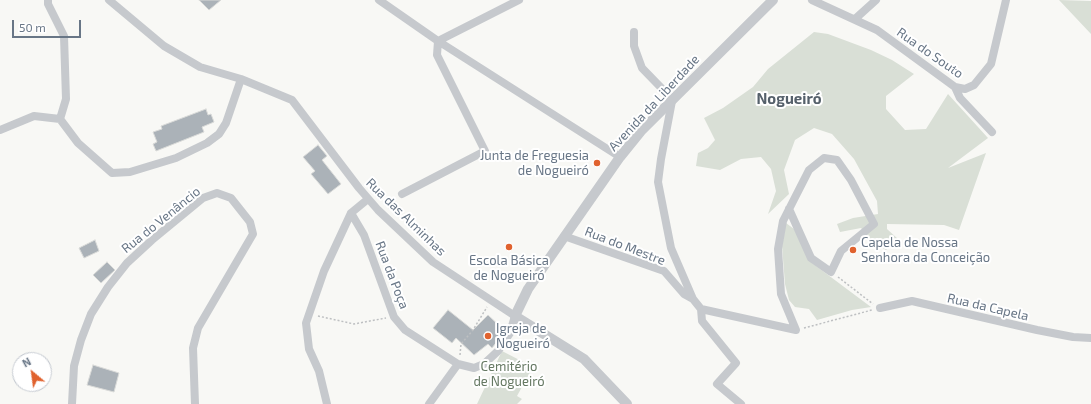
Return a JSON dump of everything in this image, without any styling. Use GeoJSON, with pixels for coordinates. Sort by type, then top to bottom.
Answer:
{"type":"FeatureCollection","features":[{"type":"Feature","properties":{"kind":"street"},"geometry":{"type":"LineString","coordinates":[[48,0],[48,4],[64,36],[66,99],[60,119]]}},
{"type":"Feature","properties":{"kind":"street","name":"Rua das Alminhas"},"geometry":{"type":"LineString","coordinates":[[109,0],[170,49],[200,67],[241,79],[292,100],[368,199],[384,215],[433,262],[515,316]]}},
{"type":"Feature","properties":{"kind":"street"},"geometry":{"type":"LineString","coordinates":[[379,0],[438,41],[620,157]]}},
{"type":"Feature","properties":{"kind":"street"},"geometry":{"type":"LineString","coordinates":[[438,41],[519,0]]}},
{"type":"Feature","properties":{"kind":"street","name":"Avenida da Liberdade"},"geometry":{"type":"LineString","coordinates":[[515,316],[528,289],[564,236],[620,157],[641,131],[673,101],[773,0]]}},
{"type":"Feature","properties":{"kind":"street","name":"Rua do Souto"},"geometry":{"type":"LineString","coordinates":[[812,0],[877,30],[955,87],[965,89],[974,85],[991,64],[1006,0]]}},
{"type":"Feature","properties":{"kind":"street"},"geometry":{"type":"LineString","coordinates":[[856,19],[876,0]]}},
{"type":"Feature","properties":{"kind":"street"},"geometry":{"type":"LineString","coordinates":[[634,32],[634,46],[642,68],[673,101],[661,159],[658,182],[671,248],[693,299],[701,309],[702,321],[736,363],[717,384],[741,404]]}},
{"type":"Feature","properties":{"kind":"street"},"geometry":{"type":"LineString","coordinates":[[402,194],[485,151],[437,55],[438,41]]}},
{"type":"Feature","properties":{"kind":"street"},"geometry":{"type":"LineString","coordinates":[[0,130],[34,116],[60,119],[78,143],[112,173],[130,172],[176,158],[207,143],[219,134],[226,123],[241,79]]}},
{"type":"Feature","properties":{"kind":"street"},"geometry":{"type":"LineString","coordinates":[[955,87],[960,98],[992,132]]}},
{"type":"Feature","properties":{"kind":"street"},"geometry":{"type":"LineString","coordinates":[[789,209],[811,258],[831,272],[841,250],[874,224],[851,180],[837,160],[824,158],[808,170],[783,221],[778,249],[781,294],[796,330]]}},
{"type":"Feature","properties":{"kind":"street","name":"Rua do Venâncio"},"geometry":{"type":"LineString","coordinates":[[72,404],[74,366],[81,340],[91,314],[108,287],[127,264],[152,240],[203,198],[216,193],[231,198],[250,222],[253,234],[198,328],[193,348],[194,404]]}},
{"type":"Feature","properties":{"kind":"street"},"geometry":{"type":"LineString","coordinates":[[327,404],[319,371],[309,349],[306,323],[324,271],[351,213],[368,199]]}},
{"type":"Feature","properties":{"kind":"street","name":"Rua da Poça"},"geometry":{"type":"LineString","coordinates":[[351,213],[364,235],[394,317],[405,330],[458,364]]}},
{"type":"Feature","properties":{"kind":"street","name":"Rua do Mestre"},"geometry":{"type":"LineString","coordinates":[[564,236],[664,271],[684,294],[693,299]]}},
{"type":"Feature","properties":{"kind":"street","name":"Rua da Capela"},"geometry":{"type":"LineString","coordinates":[[880,308],[912,302],[1037,330],[1073,337],[1091,338]]}},
{"type":"Feature","properties":{"kind":"street"},"geometry":{"type":"LineString","coordinates":[[701,309],[796,330]]}},
{"type":"Feature","properties":{"kind":"street"},"geometry":{"type":"LineString","coordinates":[[429,404],[458,364],[474,368],[484,364],[498,350],[510,333],[515,316],[584,359],[624,403]]}},
{"type":"Feature","properties":{"kind":"path"},"geometry":{"type":"LineString","coordinates":[[384,215],[402,194]]}},
{"type":"Feature","properties":{"kind":"path"},"geometry":{"type":"LineString","coordinates":[[831,272],[880,308]]}},
{"type":"Feature","properties":{"kind":"path"},"geometry":{"type":"LineString","coordinates":[[458,364],[461,344],[473,330],[491,300]]}},
{"type":"Feature","properties":{"kind":"path"},"geometry":{"type":"LineString","coordinates":[[796,330],[880,308]]}},
{"type":"Feature","properties":{"kind":"path"},"geometry":{"type":"LineString","coordinates":[[309,314],[354,324],[394,317]]}},
{"type":"Feature","properties":{"kind":"green space"},"geometry":{"type":"Polygon","coordinates":[[[1059,0],[1091,1],[1091,34],[1059,0]]]}},
{"type":"Feature","properties":{"kind":"green space"},"geometry":{"type":"Polygon","coordinates":[[[814,32],[828,34],[871,50],[892,60],[914,74],[886,96],[886,109],[905,130],[926,129],[948,94],[988,138],[948,168],[986,153],[959,230],[944,225],[887,224],[887,229],[898,239],[886,250],[874,243],[861,228],[840,232],[837,224],[853,218],[878,214],[877,201],[854,159],[832,134],[814,128],[795,140],[784,170],[789,194],[768,214],[776,191],[771,169],[761,157],[741,159],[720,170],[696,166],[698,153],[708,148],[715,140],[704,118],[723,108],[753,87],[768,69],[814,32]]]}},
{"type":"Feature","properties":{"kind":"green space"},"geometry":{"type":"Polygon","coordinates":[[[786,223],[794,229],[812,263],[871,307],[852,310],[817,320],[809,309],[795,307],[789,300],[785,284],[782,246],[786,223]]]}},
{"type":"Feature","properties":{"kind":"green space","name":"Cemitério de Nogueiró"},"geometry":{"type":"Polygon","coordinates":[[[502,351],[533,367],[517,396],[522,399],[517,404],[477,404],[502,351]]]}},
{"type":"Feature","properties":{"kind":"building"},"geometry":{"type":"Polygon","coordinates":[[[199,0],[221,0],[209,10],[199,0]]]}},
{"type":"Feature","properties":{"kind":"building"},"geometry":{"type":"Polygon","coordinates":[[[206,109],[208,115],[211,114],[214,122],[202,127],[204,132],[156,151],[153,144],[157,142],[153,132],[162,129],[161,126],[206,109]]]}},
{"type":"Feature","properties":{"kind":"building"},"geometry":{"type":"Polygon","coordinates":[[[318,145],[327,156],[322,160],[341,184],[328,194],[311,174],[315,171],[303,157],[318,145]]]}},
{"type":"Feature","properties":{"kind":"building"},"geometry":{"type":"Polygon","coordinates":[[[95,240],[99,251],[84,258],[79,248],[95,240]]]}},
{"type":"Feature","properties":{"kind":"building"},"geometry":{"type":"Polygon","coordinates":[[[107,262],[115,270],[101,283],[93,275],[107,262]]]}},
{"type":"Feature","properties":{"kind":"building"},"geometry":{"type":"Polygon","coordinates":[[[448,310],[473,330],[488,315],[505,331],[492,348],[488,344],[474,355],[456,338],[452,343],[433,328],[448,310]]]}},
{"type":"Feature","properties":{"kind":"building"},"geometry":{"type":"Polygon","coordinates":[[[93,365],[119,373],[114,392],[87,385],[93,365]]]}},
{"type":"Feature","properties":{"kind":"place","name":"Junta de Freguesia de Nogueiró"},"geometry":{"type":"Point","coordinates":[597,163]}},
{"type":"Feature","properties":{"kind":"place","name":"Escola Básica de Nogueiró"},"geometry":{"type":"Point","coordinates":[509,247]}},
{"type":"Feature","properties":{"kind":"place","name":"Capela de Nossa Senhora da Conceição"},"geometry":{"type":"Point","coordinates":[853,250]}},
{"type":"Feature","properties":{"kind":"place","name":"Igreja de Nogueiró"},"geometry":{"type":"Point","coordinates":[488,336]}},
{"type":"Feature","properties":{"kind":"district","name":"Nogueiró"},"geometry":{"type":"Point","coordinates":[789,99]}}]}
